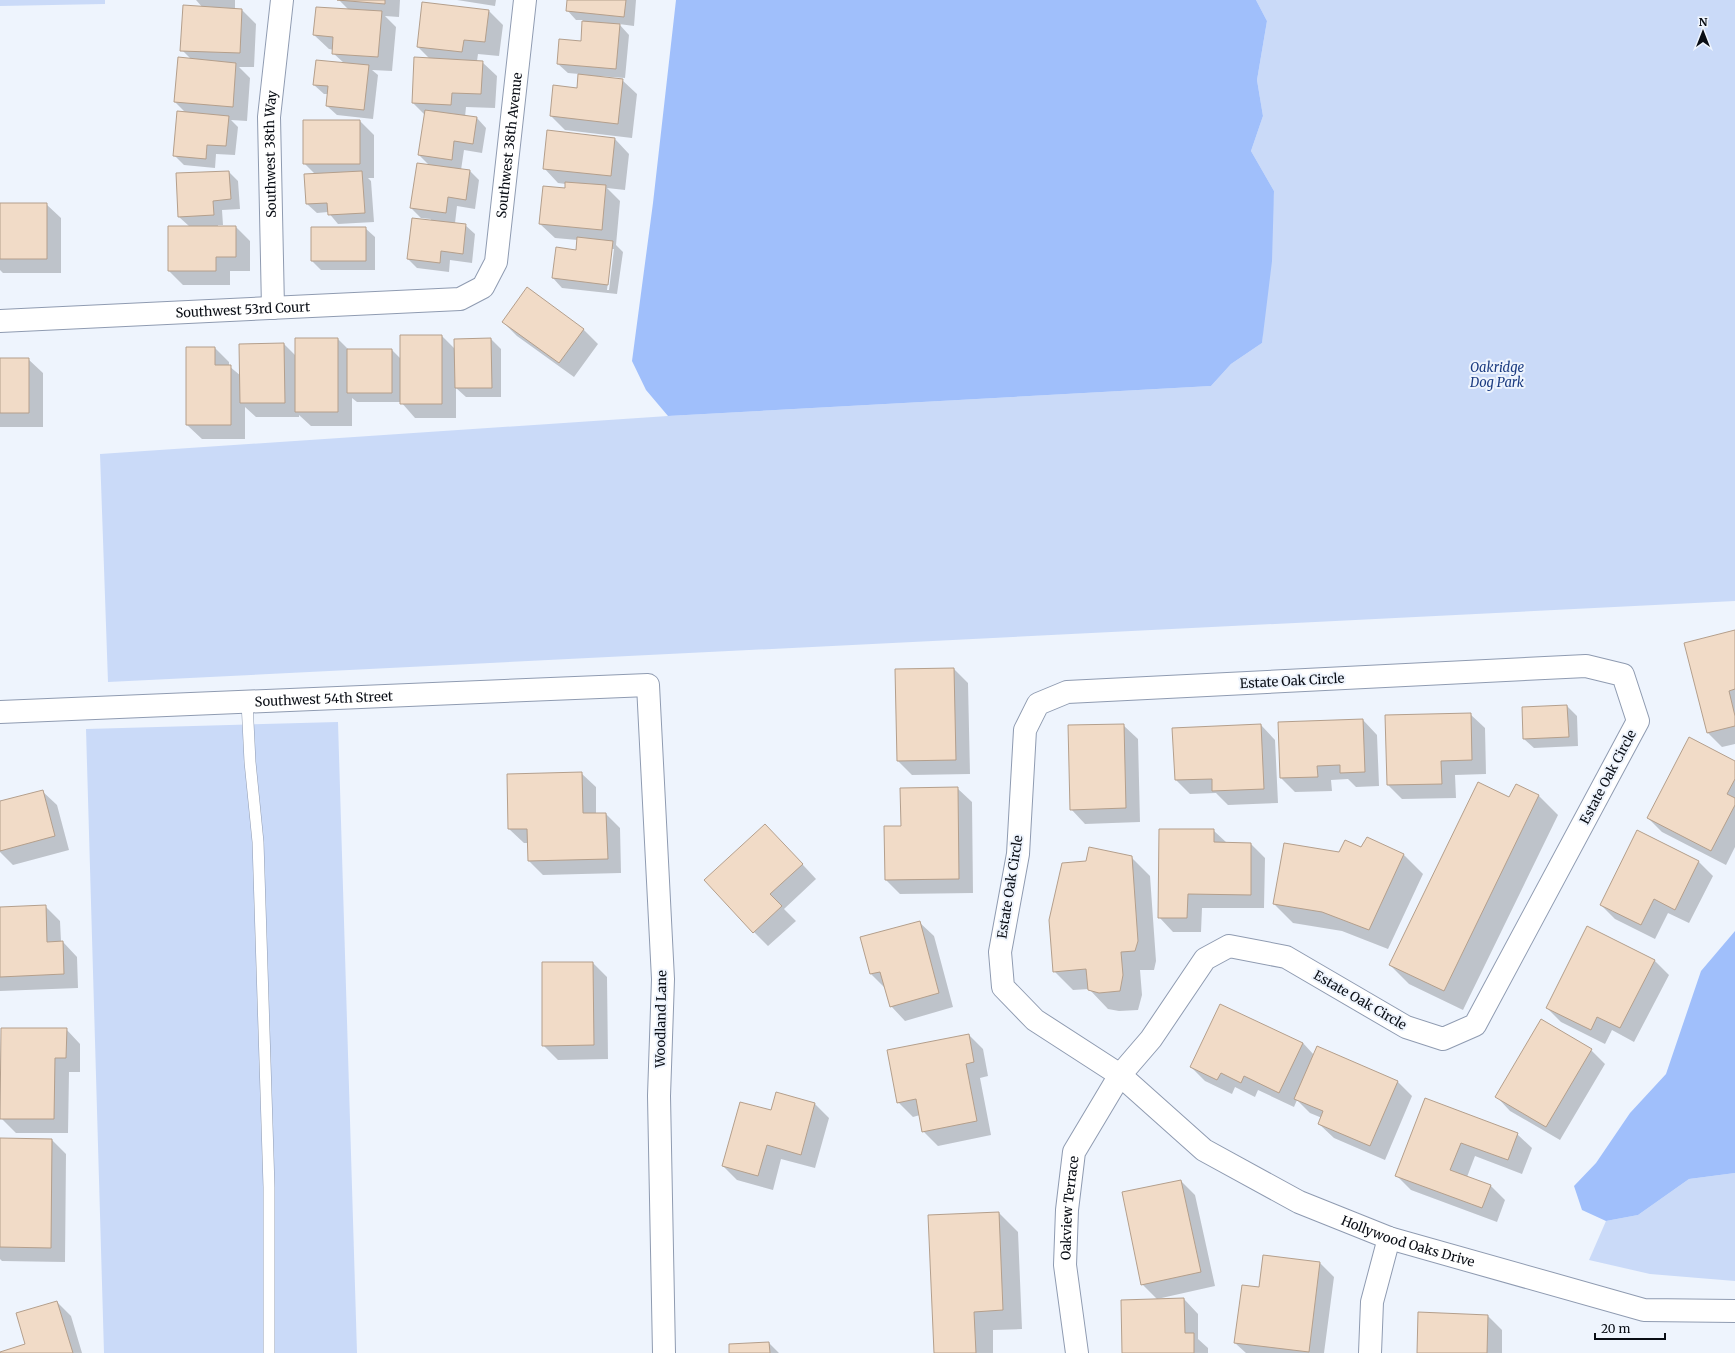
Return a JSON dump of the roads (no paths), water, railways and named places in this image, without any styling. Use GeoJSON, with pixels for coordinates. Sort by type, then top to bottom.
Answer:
{"type":"FeatureCollection","features":[{"type":"Feature","properties":{"kind":"street","name":"Southwest 38th Way"},"geometry":{"type":"LineString","coordinates":[[273,308],[270,117],[282,0]]}},
{"type":"Feature","properties":{"kind":"street","name":"Southwest 38th Avenue"},"geometry":{"type":"LineString","coordinates":[[483,287],[496,262],[525,0]]}},
{"type":"Feature","properties":{"kind":"street","name":"Southwest 53rd Court"},"geometry":{"type":"LineString","coordinates":[[0,321],[460,299],[483,287]]}},
{"type":"Feature","properties":{"kind":"street","name":"Estate Oak Circle"},"geometry":{"type":"LineString","coordinates":[[1586,666],[1623,675],[1638,721],[1475,1025],[1443,1039],[1406,1027],[1286,957],[1229,946],[1206,959],[1151,1039],[1120,1075],[1035,1020],[1002,987],[1000,952],[1018,854],[1025,730],[1038,704],[1067,692],[1586,666]]}},
{"type":"Feature","properties":{"kind":"street","name":"Southwest 54th Street"},"geometry":{"type":"LineString","coordinates":[[0,712],[648,685]]}},
{"type":"Feature","properties":{"kind":"street","name":"Woodland Lane"},"geometry":{"type":"LineString","coordinates":[[648,685],[663,979],[659,1096],[664,1353]]}},
{"type":"Feature","properties":{"kind":"street","name":"Hollywood Oaks Drive"},"geometry":{"type":"LineString","coordinates":[[1120,1075],[1204,1150],[1299,1202],[1389,1238],[1644,1310],[1735,1311]]}},
{"type":"Feature","properties":{"kind":"street","name":"Oakview Terrace"},"geometry":{"type":"LineString","coordinates":[[1077,1353],[1065,1265],[1067,1210],[1074,1152],[1120,1075]]}},
{"type":"Feature","properties":{"kind":"street"},"geometry":{"type":"LineString","coordinates":[[1370,1353],[1372,1302],[1389,1238]]}},
{"type":"Feature","properties":{"kind":"lane"},"geometry":{"type":"LineString","coordinates":[[247,702],[250,762],[258,842],[269,1187],[269,1353]]}},
{"type":"Feature","properties":{"kind":"water"},"geometry":{"type":"Polygon","coordinates":[[[676,0],[1256,0],[1267,21],[1257,80],[1263,116],[1251,151],[1274,191],[1272,261],[1262,343],[1231,364],[1211,386],[668,416],[646,390],[632,361],[653,203],[676,0]]]}},
{"type":"Feature","properties":{"kind":"water"},"geometry":{"type":"Polygon","coordinates":[[[1735,931],[1735,1173],[1689,1179],[1638,1215],[1606,1221],[1582,1210],[1574,1186],[1596,1163],[1630,1113],[1666,1074],[1701,971],[1735,931]]]}},
{"type":"Feature","properties":{"kind":"park label","name":"Oakridge Dog Park"},"geometry":{"type":"Point","coordinates":[1497,374]}}]}
